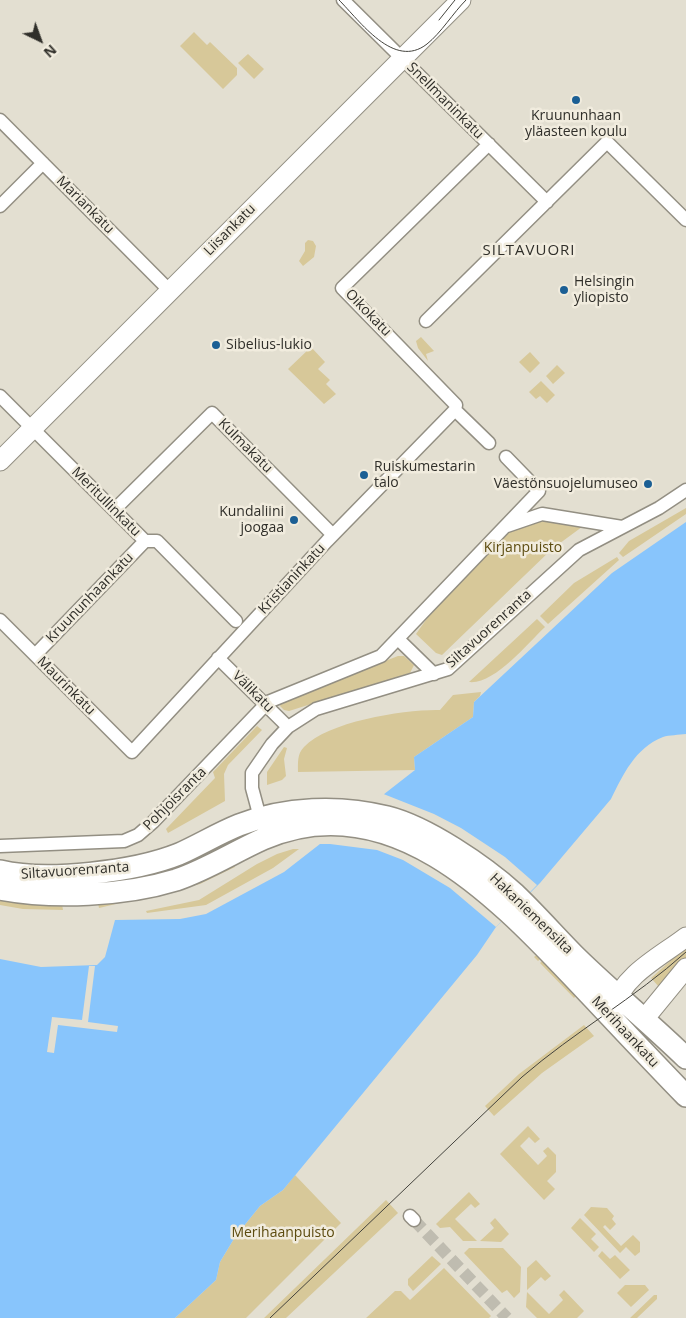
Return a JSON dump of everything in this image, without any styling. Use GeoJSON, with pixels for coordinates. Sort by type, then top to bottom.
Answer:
{"type":"FeatureCollection","features":[{"type":"Feature","properties":{"kind":"main road","name":"Hakaniemensilta"},"geometry":{"type":"LineString","coordinates":[[263,828],[299,820],[357,826],[408,842],[442,860],[502,905],[571,963]]}},
{"type":"Feature","properties":{"kind":"main road","name":"Siltavuorenranta"},"geometry":{"type":"LineString","coordinates":[[0,872],[30,876],[119,870],[146,865],[178,854],[227,830],[263,828]]}},
{"type":"Feature","properties":{"kind":"main road","name":"Siltavuorenranta"},"geometry":{"type":"LineString","coordinates":[[0,889],[50,895],[146,887],[184,877],[263,828]]}},
{"type":"Feature","properties":{"kind":"main road","name":"Merihaankatu"},"geometry":{"type":"LineString","coordinates":[[571,963],[617,994],[686,1058]]}},
{"type":"Feature","properties":{"kind":"main road","name":"Merihaankatu"},"geometry":{"type":"LineString","coordinates":[[571,963],[610,1016],[686,1096]]}},
{"type":"Feature","properties":{"kind":"street","name":"Snellmaninkatu"},"geometry":{"type":"LineString","coordinates":[[343,0],[547,202]]}},
{"type":"Feature","properties":{"kind":"street","name":"Liisankatu"},"geometry":{"type":"LineString","coordinates":[[0,461],[461,0]]}},
{"type":"Feature","properties":{"kind":"street","name":"Mariankatu"},"geometry":{"type":"LineString","coordinates":[[0,120],[170,291]]}},
{"type":"Feature","properties":{"kind":"street"},"geometry":{"type":"LineString","coordinates":[[426,321],[608,142],[686,220]]}},
{"type":"Feature","properties":{"kind":"street","name":"Oikokatu"},"geometry":{"type":"LineString","coordinates":[[489,144],[342,288],[456,405],[455,410],[489,443]]}},
{"type":"Feature","properties":{"kind":"street"},"geometry":{"type":"LineString","coordinates":[[0,206],[43,163]]}},
{"type":"Feature","properties":{"kind":"street","name":"Meritullinkatu"},"geometry":{"type":"LineString","coordinates":[[0,396],[145,541],[157,541],[236,621]]}},
{"type":"Feature","properties":{"kind":"street","name":"Kristianinkatu"},"geometry":{"type":"LineString","coordinates":[[132,752],[333,535],[455,410]]}},
{"type":"Feature","properties":{"kind":"street","name":"Kulmakatu"},"geometry":{"type":"LineString","coordinates":[[114,510],[212,413],[333,535]]}},
{"type":"Feature","properties":{"kind":"street","name":"Pohjoisranta"},"geometry":{"type":"LineString","coordinates":[[0,846],[124,841],[138,835],[153,822],[265,705],[276,697],[381,656],[539,491],[506,457]]}},
{"type":"Feature","properties":{"kind":"street","name":"Siltavuorenranta"},"geometry":{"type":"LineString","coordinates":[[263,828],[252,788],[252,773],[262,757],[288,727],[316,709],[448,669],[567,558],[659,508],[686,490]]}},
{"type":"Feature","properties":{"kind":"street"},"geometry":{"type":"LineString","coordinates":[[503,528],[542,514],[622,527]]}},
{"type":"Feature","properties":{"kind":"street","name":"Kruununhaankatu"},"geometry":{"type":"LineString","coordinates":[[35,655],[145,541]]}},
{"type":"Feature","properties":{"kind":"street","name":"Maurinkatu"},"geometry":{"type":"LineString","coordinates":[[0,620],[132,752]]}},
{"type":"Feature","properties":{"kind":"street"},"geometry":{"type":"LineString","coordinates":[[398,639],[434,674]]}},
{"type":"Feature","properties":{"kind":"street","name":"Välikatu"},"geometry":{"type":"LineString","coordinates":[[218,658],[288,727]]}},
{"type":"Feature","properties":{"kind":"street"},"geometry":{"type":"LineString","coordinates":[[610,1016],[617,994],[632,978],[686,937]]}},
{"type":"Feature","properties":{"kind":"street"},"geometry":{"type":"LineString","coordinates":[[645,1018],[686,968]]}},
{"type":"Feature","properties":{"kind":"green space"},"geometry":{"type":"Polygon","coordinates":[[[194,32],[207,45],[210,42],[237,68],[237,75],[223,89],[180,46],[194,32]]]}},
{"type":"Feature","properties":{"kind":"green space"},"geometry":{"type":"Polygon","coordinates":[[[248,54],[264,69],[254,79],[238,63],[248,54]]]}},
{"type":"Feature","properties":{"kind":"green space"},"geometry":{"type":"Polygon","coordinates":[[[308,240],[313,241],[316,246],[314,257],[303,266],[299,261],[305,251],[305,243],[308,240]]]}},
{"type":"Feature","properties":{"kind":"green space"},"geometry":{"type":"Polygon","coordinates":[[[421,337],[434,351],[426,354],[428,361],[418,348],[416,341],[421,337]]]}},
{"type":"Feature","properties":{"kind":"green space"},"geometry":{"type":"Polygon","coordinates":[[[311,347],[325,362],[318,369],[330,380],[326,384],[336,394],[324,404],[288,369],[311,347]]]}},
{"type":"Feature","properties":{"kind":"green space"},"geometry":{"type":"Polygon","coordinates":[[[530,352],[540,363],[530,373],[519,362],[530,352]]]}},
{"type":"Feature","properties":{"kind":"green space"},"geometry":{"type":"Polygon","coordinates":[[[557,365],[565,373],[553,384],[546,376],[557,365]]]}},
{"type":"Feature","properties":{"kind":"green space"},"geometry":{"type":"Polygon","coordinates":[[[541,381],[555,395],[547,403],[540,396],[536,399],[529,392],[541,381]]]}},
{"type":"Feature","properties":{"kind":"green space"},"geometry":{"type":"Polygon","coordinates":[[[686,508],[686,514],[623,557],[619,553],[629,541],[686,508]]]}},
{"type":"Feature","properties":{"kind":"green space","name":"Kirjanpuisto"},"geometry":{"type":"Polygon","coordinates":[[[544,518],[586,524],[552,549],[442,655],[436,653],[416,634],[428,617],[510,530],[544,518]]]}},
{"type":"Feature","properties":{"kind":"green space"},"geometry":{"type":"Polygon","coordinates":[[[617,557],[619,560],[548,624],[540,616],[574,583],[617,557]]]}},
{"type":"Feature","properties":{"kind":"green space"},"geometry":{"type":"Polygon","coordinates":[[[537,619],[545,627],[520,653],[489,677],[469,682],[537,619]]]}},
{"type":"Feature","properties":{"kind":"green space"},"geometry":{"type":"Polygon","coordinates":[[[398,656],[404,656],[414,665],[410,673],[289,711],[284,710],[280,706],[281,702],[398,656]]]}},
{"type":"Feature","properties":{"kind":"green space"},"geometry":{"type":"Polygon","coordinates":[[[481,692],[474,702],[473,717],[414,757],[415,770],[298,772],[298,759],[304,747],[315,738],[331,730],[389,714],[440,710],[453,695],[481,692]]]}},
{"type":"Feature","properties":{"kind":"green space"},"geometry":{"type":"Polygon","coordinates":[[[257,726],[262,730],[228,765],[224,774],[225,801],[168,833],[166,829],[215,778],[213,772],[257,726]]]}},
{"type":"Feature","properties":{"kind":"green space"},"geometry":{"type":"Polygon","coordinates":[[[284,747],[287,748],[284,759],[286,776],[282,780],[267,785],[267,772],[284,747]]]}},
{"type":"Feature","properties":{"kind":"green space"},"geometry":{"type":"Polygon","coordinates":[[[299,849],[273,868],[206,905],[147,913],[146,911],[199,900],[257,864],[277,854],[299,849]]]}},
{"type":"Feature","properties":{"kind":"green space"},"geometry":{"type":"Polygon","coordinates":[[[232,862],[235,867],[200,884],[99,908],[98,903],[232,862]]]}},
{"type":"Feature","properties":{"kind":"green space"},"geometry":{"type":"Polygon","coordinates":[[[0,897],[62,904],[63,910],[23,909],[0,905],[0,897]]]}},
{"type":"Feature","properties":{"kind":"green space"},"geometry":{"type":"Polygon","coordinates":[[[686,947],[686,962],[659,987],[651,978],[686,947]]]}},
{"type":"Feature","properties":{"kind":"green space"},"geometry":{"type":"Polygon","coordinates":[[[539,953],[578,994],[574,998],[540,963],[543,960],[541,958],[538,961],[534,957],[539,953]]]}},
{"type":"Feature","properties":{"kind":"green space"},"geometry":{"type":"Polygon","coordinates":[[[584,1025],[594,1036],[542,1073],[494,1116],[485,1106],[519,1074],[584,1025]]]}},
{"type":"Feature","properties":{"kind":"green space"},"geometry":{"type":"Polygon","coordinates":[[[528,1126],[540,1139],[535,1143],[529,1137],[520,1146],[538,1165],[547,1156],[543,1151],[548,1147],[556,1155],[556,1172],[547,1181],[555,1189],[544,1200],[500,1154],[528,1126]]]}},
{"type":"Feature","properties":{"kind":"green space","name":"Merihaanpuisto"},"geometry":{"type":"Polygon","coordinates":[[[295,1175],[341,1223],[246,1318],[175,1318],[216,1280],[220,1262],[235,1237],[260,1206],[283,1190],[295,1175]]]}},
{"type":"Feature","properties":{"kind":"green space"},"geometry":{"type":"Polygon","coordinates":[[[469,1192],[480,1204],[475,1208],[471,1204],[455,1219],[477,1241],[463,1241],[450,1227],[440,1228],[436,1224],[469,1192]]]}},
{"type":"Feature","properties":{"kind":"green space"},"geometry":{"type":"Polygon","coordinates":[[[386,1200],[398,1213],[286,1318],[264,1318],[386,1200]]]}},
{"type":"Feature","properties":{"kind":"green space"},"geometry":{"type":"Polygon","coordinates":[[[591,1207],[607,1208],[614,1216],[612,1219],[616,1224],[610,1230],[605,1225],[603,1227],[621,1246],[633,1235],[640,1242],[640,1252],[635,1256],[626,1247],[620,1253],[584,1215],[591,1207]]]}},
{"type":"Feature","properties":{"kind":"green space"},"geometry":{"type":"Polygon","coordinates":[[[495,1218],[509,1234],[501,1242],[480,1241],[494,1228],[490,1223],[495,1218]]]}},
{"type":"Feature","properties":{"kind":"green space"},"geometry":{"type":"Polygon","coordinates":[[[580,1218],[596,1234],[591,1239],[599,1247],[594,1252],[571,1228],[580,1218]]]}},
{"type":"Feature","properties":{"kind":"green space"},"geometry":{"type":"Polygon","coordinates":[[[469,1248],[503,1248],[521,1267],[520,1292],[514,1298],[507,1290],[502,1293],[464,1253],[469,1248]]]}},
{"type":"Feature","properties":{"kind":"green space"},"geometry":{"type":"Polygon","coordinates":[[[602,1251],[610,1259],[615,1255],[630,1270],[620,1279],[598,1256],[602,1251]]]}},
{"type":"Feature","properties":{"kind":"green space"},"geometry":{"type":"Polygon","coordinates":[[[432,1256],[441,1264],[413,1291],[408,1285],[408,1279],[432,1256]]]}},
{"type":"Feature","properties":{"kind":"green space"},"geometry":{"type":"Polygon","coordinates":[[[536,1260],[551,1276],[545,1281],[541,1277],[527,1290],[527,1268],[536,1260]]]}},
{"type":"Feature","properties":{"kind":"green space"},"geometry":{"type":"Polygon","coordinates":[[[444,1268],[491,1316],[489,1318],[366,1318],[395,1291],[401,1291],[410,1300],[444,1268]]]}},
{"type":"Feature","properties":{"kind":"green space"},"geometry":{"type":"Polygon","coordinates":[[[625,1285],[645,1285],[649,1290],[631,1307],[617,1293],[625,1285]]]}},
{"type":"Feature","properties":{"kind":"green space"},"geometry":{"type":"Polygon","coordinates":[[[564,1290],[584,1311],[577,1318],[537,1318],[526,1307],[527,1292],[549,1314],[563,1300],[559,1295],[564,1290]]]}},
{"type":"Feature","properties":{"kind":"green space"},"geometry":{"type":"Polygon","coordinates":[[[654,1295],[657,1295],[657,1299],[637,1318],[630,1318],[654,1295]]]}},
{"type":"Feature","properties":{"kind":"water"},"geometry":{"type":"Polygon","coordinates":[[[686,522],[686,734],[663,737],[653,742],[637,755],[625,772],[611,799],[540,883],[496,927],[477,955],[283,1190],[260,1206],[235,1237],[220,1262],[216,1280],[175,1318],[0,1318],[0,959],[41,967],[97,965],[105,957],[115,920],[180,919],[206,914],[284,872],[415,770],[414,757],[473,717],[474,702],[612,573],[686,522]]]}},
{"type":"Feature","properties":{"kind":"pier"},"geometry":{"type":"Polygon","coordinates":[[[381,793],[434,814],[461,828],[505,857],[537,885],[496,927],[450,888],[403,860],[377,850],[315,844],[381,793]]]}},
{"type":"Feature","properties":{"kind":"pier"},"geometry":{"type":"Polygon","coordinates":[[[89,966],[95,966],[88,1022],[118,1026],[117,1032],[58,1025],[54,1053],[47,1052],[52,1017],[82,1020],[89,966]]]}},
{"type":"Feature","properties":{"kind":"tunnel"},"geometry":{"type":"LineString","coordinates":[[414,1220],[507,1318]]}},
{"type":"Feature","properties":{"kind":"tram line"},"geometry":{"type":"LineString","coordinates":[[339,0],[378,40],[402,51],[415,50],[427,44],[466,0]]}},
{"type":"Feature","properties":{"kind":"tram line"},"geometry":{"type":"LineString","coordinates":[[439,20],[455,0]]}},
{"type":"Feature","properties":{"kind":"tram line"},"geometry":{"type":"LineString","coordinates":[[270,1318],[522,1077],[562,1045],[646,985],[686,952]]}},
{"type":"Feature","properties":{"kind":"place","name":"Kruununhaan yläasteen koulu"},"geometry":{"type":"Point","coordinates":[576,100]}},
{"type":"Feature","properties":{"kind":"place","name":"Helsingin yliopisto"},"geometry":{"type":"Point","coordinates":[564,290]}},
{"type":"Feature","properties":{"kind":"place","name":"Sibelius-lukio"},"geometry":{"type":"Point","coordinates":[216,345]}},
{"type":"Feature","properties":{"kind":"place","name":"Ruiskumestarin talo"},"geometry":{"type":"Point","coordinates":[364,475]}},
{"type":"Feature","properties":{"kind":"place","name":"Väestönsuojelumuseo"},"geometry":{"type":"Point","coordinates":[648,484]}},
{"type":"Feature","properties":{"kind":"place","name":"Kundaliini joogaa"},"geometry":{"type":"Point","coordinates":[294,520]}},
{"type":"Feature","properties":{"kind":"district","name":"SILTAVUORI"},"geometry":{"type":"Point","coordinates":[529,251]}}]}
